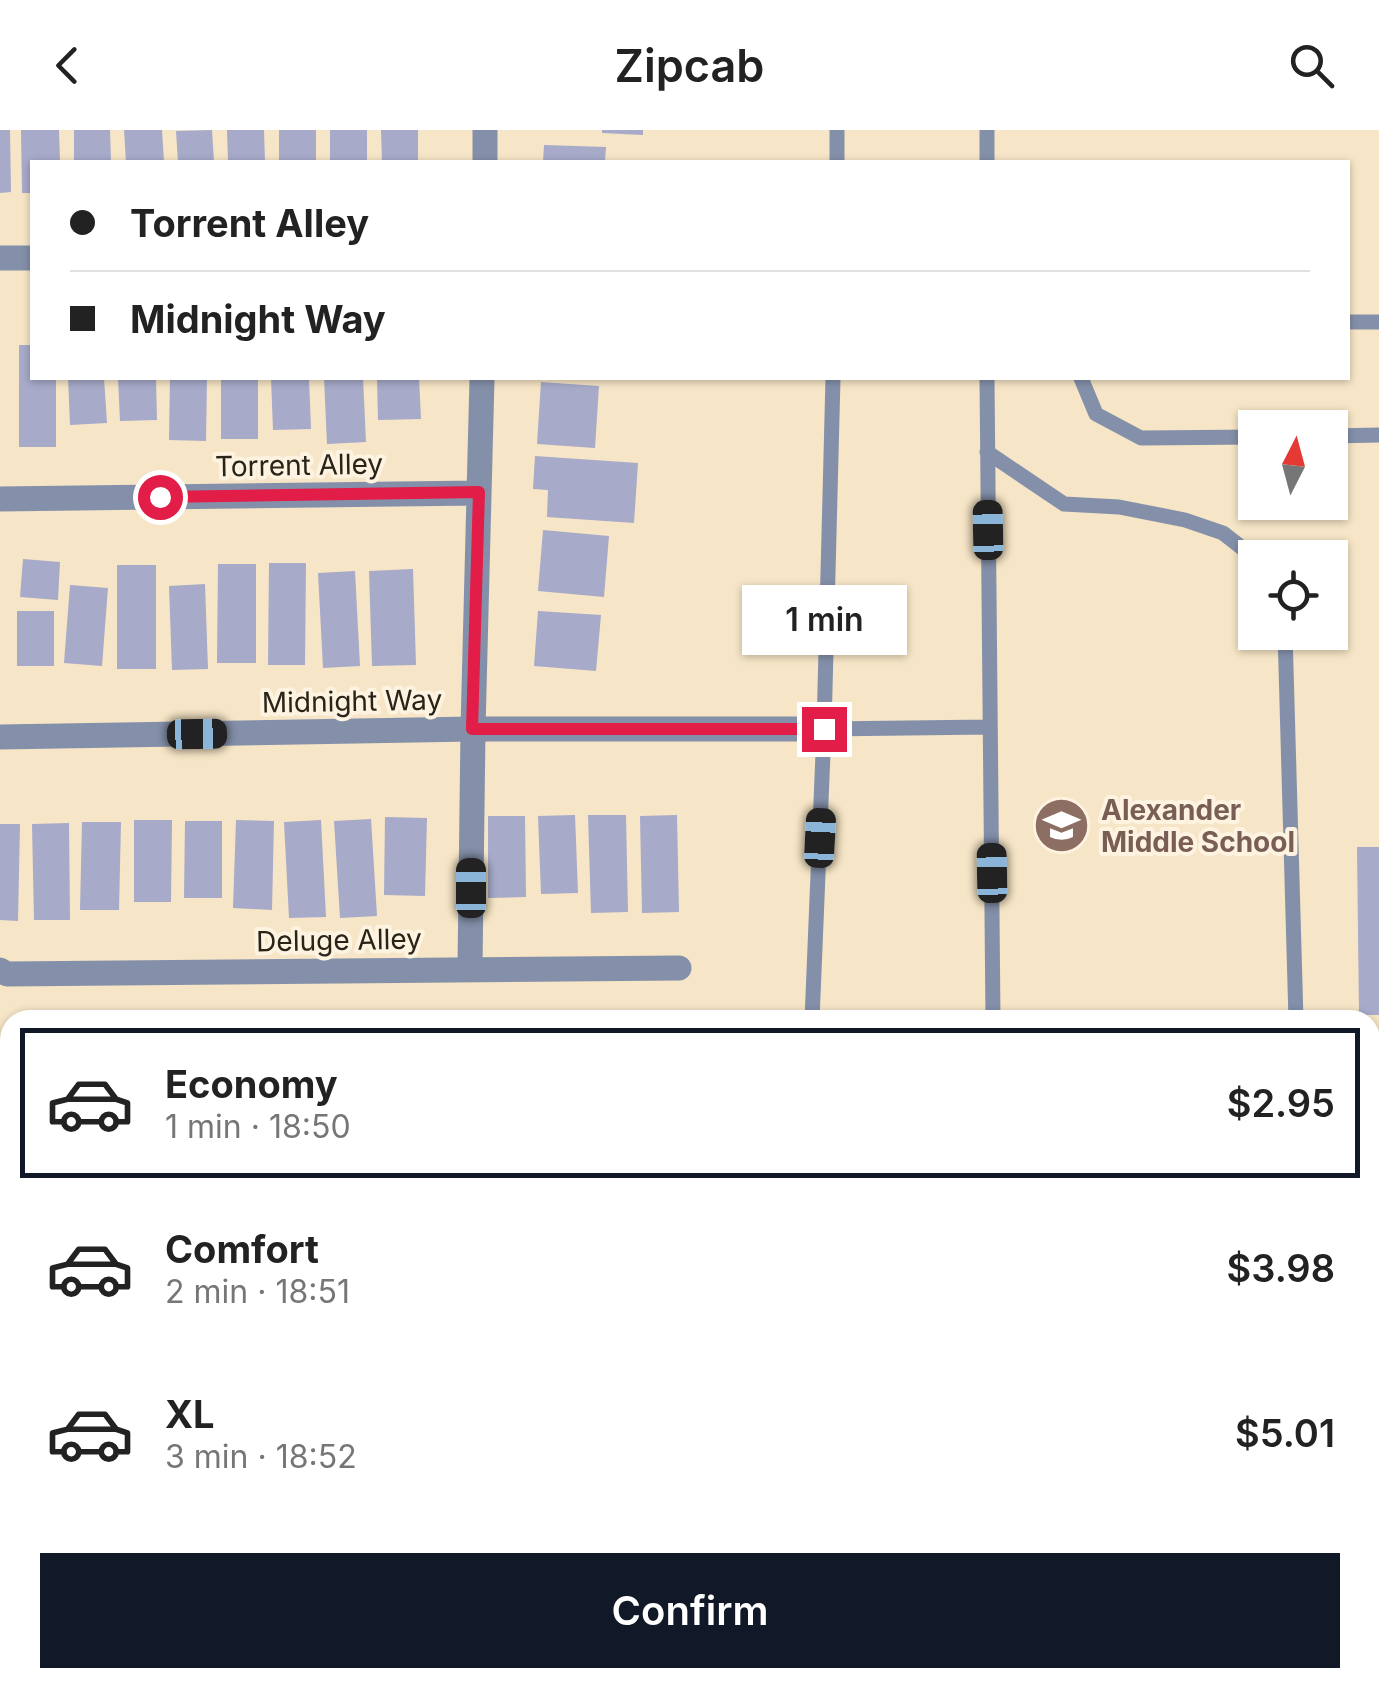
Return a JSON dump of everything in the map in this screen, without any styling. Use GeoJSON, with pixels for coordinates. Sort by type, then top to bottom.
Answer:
{"type":"FeatureCollection","features":[{"type":"Feature","properties":{"kind":"street"},"geometry":{"type":"LineString","coordinates":[[486,130],[486,160]]}},
{"type":"Feature","properties":{"kind":"street"},"geometry":{"type":"LineString","coordinates":[[0,258],[30,258]]}},
{"type":"Feature","properties":{"kind":"street"},"geometry":{"type":"LineString","coordinates":[[470,968],[482,380]]}},
{"type":"Feature","properties":{"kind":"street","name":"Torrent Alley"},"geometry":{"type":"LineString","coordinates":[[0,499],[479,492]]}},
{"type":"Feature","properties":{"kind":"street","name":"Midnight Way"},"geometry":{"type":"LineString","coordinates":[[0,738],[472,729],[824,729]]}},
{"type":"Feature","properties":{"kind":"street","name":"Deluge Alley"},"geometry":{"type":"LineString","coordinates":[[0,970],[7,974],[679,968]]}},
{"type":"Feature","properties":{"kind":"lane"},"geometry":{"type":"LineString","coordinates":[[836,160],[837,130]]}},
{"type":"Feature","properties":{"kind":"lane"},"geometry":{"type":"LineString","coordinates":[[987,130],[987,160]]}},
{"type":"Feature","properties":{"kind":"lane"},"geometry":{"type":"LineString","coordinates":[[1350,322],[1379,322]]}},
{"type":"Feature","properties":{"kind":"lane"},"geometry":{"type":"LineString","coordinates":[[812,1010],[833,380]]}},
{"type":"Feature","properties":{"kind":"lane"},"geometry":{"type":"LineString","coordinates":[[986,380],[994,1010]]}},
{"type":"Feature","properties":{"kind":"lane"},"geometry":{"type":"LineString","coordinates":[[1082,380],[1096,414],[1141,438],[1238,436]]}},
{"type":"Feature","properties":{"kind":"lane"},"geometry":{"type":"LineString","coordinates":[[1348,436],[1379,435]]}},
{"type":"Feature","properties":{"kind":"lane"},"geometry":{"type":"LineString","coordinates":[[987,452],[1064,504],[1119,507],[1185,520],[1223,533],[1238,545]]}},
{"type":"Feature","properties":{"kind":"lane"},"geometry":{"type":"LineString","coordinates":[[1286,650],[1296,1010]]}},
{"type":"Feature","properties":{"kind":"lane"},"geometry":{"type":"LineString","coordinates":[[824,729],[990,726]]}},
{"type":"Feature","properties":{"kind":"building"},"geometry":{"type":"Polygon","coordinates":[[[0,130],[10,130],[11,192],[0,193],[0,130]]]}},
{"type":"Feature","properties":{"kind":"building"},"geometry":{"type":"Polygon","coordinates":[[[21,130],[59,130],[60,160],[30,160],[30,193],[22,193],[21,130]]]}},
{"type":"Feature","properties":{"kind":"building"},"geometry":{"type":"Polygon","coordinates":[[[74,130],[110,130],[111,160],[74,160],[74,130]]]}},
{"type":"Feature","properties":{"kind":"building"},"geometry":{"type":"Polygon","coordinates":[[[124,130],[162,130],[164,160],[126,160],[124,130]]]}},
{"type":"Feature","properties":{"kind":"building"},"geometry":{"type":"Polygon","coordinates":[[[212,130],[214,160],[178,160],[176,131],[212,130]]]}},
{"type":"Feature","properties":{"kind":"building"},"geometry":{"type":"Polygon","coordinates":[[[227,130],[264,130],[265,160],[228,160],[227,130]]]}},
{"type":"Feature","properties":{"kind":"building"},"geometry":{"type":"Polygon","coordinates":[[[279,130],[316,130],[316,160],[279,160],[279,130]]]}},
{"type":"Feature","properties":{"kind":"building"},"geometry":{"type":"Polygon","coordinates":[[[330,130],[367,130],[367,160],[330,160],[330,130]]]}},
{"type":"Feature","properties":{"kind":"building"},"geometry":{"type":"Polygon","coordinates":[[[381,130],[418,130],[418,160],[382,160],[381,130]]]}},
{"type":"Feature","properties":{"kind":"building"},"geometry":{"type":"Polygon","coordinates":[[[643,130],[643,135],[602,133],[643,130]]]}},
{"type":"Feature","properties":{"kind":"building"},"geometry":{"type":"Polygon","coordinates":[[[544,145],[606,147],[605,160],[543,160],[544,145]]]}},
{"type":"Feature","properties":{"kind":"building"},"geometry":{"type":"Polygon","coordinates":[[[19,345],[30,345],[30,380],[56,380],[56,447],[19,447],[19,345]]]}},
{"type":"Feature","properties":{"kind":"building"},"geometry":{"type":"Polygon","coordinates":[[[68,380],[104,380],[107,423],[70,425],[68,380]]]}},
{"type":"Feature","properties":{"kind":"building"},"geometry":{"type":"Polygon","coordinates":[[[118,380],[156,380],[157,420],[120,421],[118,380]]]}},
{"type":"Feature","properties":{"kind":"building"},"geometry":{"type":"Polygon","coordinates":[[[170,380],[207,380],[206,441],[169,440],[170,380]]]}},
{"type":"Feature","properties":{"kind":"building"},"geometry":{"type":"Polygon","coordinates":[[[221,380],[258,380],[258,439],[221,439],[221,380]]]}},
{"type":"Feature","properties":{"kind":"building"},"geometry":{"type":"Polygon","coordinates":[[[271,380],[309,380],[311,429],[273,430],[271,380]]]}},
{"type":"Feature","properties":{"kind":"building"},"geometry":{"type":"Polygon","coordinates":[[[324,380],[363,380],[366,442],[327,444],[324,380]]]}},
{"type":"Feature","properties":{"kind":"building"},"geometry":{"type":"Polygon","coordinates":[[[377,380],[419,380],[421,419],[378,420],[377,380]]]}},
{"type":"Feature","properties":{"kind":"building"},"geometry":{"type":"Polygon","coordinates":[[[541,382],[599,386],[595,448],[537,444],[541,382]]]}},
{"type":"Feature","properties":{"kind":"building"},"geometry":{"type":"Polygon","coordinates":[[[535,456],[638,463],[634,523],[547,517],[548,490],[533,489],[535,456]]]}},
{"type":"Feature","properties":{"kind":"building"},"geometry":{"type":"Polygon","coordinates":[[[543,530],[609,536],[604,597],[538,591],[543,530]]]}},
{"type":"Feature","properties":{"kind":"building"},"geometry":{"type":"Polygon","coordinates":[[[23,559],[60,562],[58,600],[20,597],[23,559]]]}},
{"type":"Feature","properties":{"kind":"building"},"geometry":{"type":"Polygon","coordinates":[[[269,563],[306,563],[305,665],[268,665],[269,563]]]}},
{"type":"Feature","properties":{"kind":"building"},"geometry":{"type":"Polygon","coordinates":[[[218,564],[256,564],[256,663],[217,663],[218,564]]]}},
{"type":"Feature","properties":{"kind":"building"},"geometry":{"type":"Polygon","coordinates":[[[117,565],[156,565],[156,669],[117,669],[117,565]]]}},
{"type":"Feature","properties":{"kind":"building"},"geometry":{"type":"Polygon","coordinates":[[[413,569],[416,665],[372,666],[369,571],[413,569]]]}},
{"type":"Feature","properties":{"kind":"building"},"geometry":{"type":"Polygon","coordinates":[[[355,571],[360,666],[323,668],[318,573],[355,571]]]}},
{"type":"Feature","properties":{"kind":"building"},"geometry":{"type":"Polygon","coordinates":[[[205,584],[208,669],[172,670],[169,586],[205,584]]]}},
{"type":"Feature","properties":{"kind":"building"},"geometry":{"type":"Polygon","coordinates":[[[70,585],[108,588],[102,666],[64,663],[70,585]]]}},
{"type":"Feature","properties":{"kind":"building"},"geometry":{"type":"Polygon","coordinates":[[[17,611],[54,611],[54,666],[17,666],[17,611]]]}},
{"type":"Feature","properties":{"kind":"building"},"geometry":{"type":"Polygon","coordinates":[[[538,611],[601,615],[596,671],[534,666],[538,611]]]}},
{"type":"Feature","properties":{"kind":"building"},"geometry":{"type":"Polygon","coordinates":[[[575,815],[578,893],[541,894],[538,816],[575,815]]]}},
{"type":"Feature","properties":{"kind":"building"},"geometry":{"type":"Polygon","coordinates":[[[588,815],[626,815],[628,912],[591,913],[588,815]]]}},
{"type":"Feature","properties":{"kind":"building"},"geometry":{"type":"Polygon","coordinates":[[[677,815],[679,912],[642,913],[640,816],[677,815]]]}},
{"type":"Feature","properties":{"kind":"building"},"geometry":{"type":"Polygon","coordinates":[[[488,816],[525,816],[526,897],[488,898],[488,816]]]}},
{"type":"Feature","properties":{"kind":"building"},"geometry":{"type":"Polygon","coordinates":[[[385,817],[427,818],[425,896],[384,895],[385,817]]]}},
{"type":"Feature","properties":{"kind":"building"},"geometry":{"type":"Polygon","coordinates":[[[371,819],[377,916],[340,918],[334,821],[371,819]]]}},
{"type":"Feature","properties":{"kind":"building"},"geometry":{"type":"Polygon","coordinates":[[[134,820],[172,820],[171,902],[134,902],[134,820]]]}},
{"type":"Feature","properties":{"kind":"building"},"geometry":{"type":"Polygon","coordinates":[[[236,820],[274,821],[272,910],[233,908],[236,820]]]}},
{"type":"Feature","properties":{"kind":"building"},"geometry":{"type":"Polygon","coordinates":[[[321,820],[326,917],[289,918],[284,822],[321,820]]]}},
{"type":"Feature","properties":{"kind":"building"},"geometry":{"type":"Polygon","coordinates":[[[185,821],[222,821],[222,898],[184,898],[185,821]]]}},
{"type":"Feature","properties":{"kind":"building"},"geometry":{"type":"Polygon","coordinates":[[[82,822],[121,822],[119,910],[80,910],[82,822]]]}},
{"type":"Feature","properties":{"kind":"building"},"geometry":{"type":"Polygon","coordinates":[[[69,823],[70,920],[34,920],[32,824],[69,823]]]}},
{"type":"Feature","properties":{"kind":"building"},"geometry":{"type":"Polygon","coordinates":[[[0,824],[20,824],[18,921],[0,920],[0,824]]]}},
{"type":"Feature","properties":{"kind":"building"},"geometry":{"type":"Polygon","coordinates":[[[1357,847],[1379,847],[1379,1010],[1359,1010],[1357,847]]]}},
{"type":"Feature","properties":{"kind":"place","name":"Alexander Middle School"},"geometry":{"type":"Point","coordinates":[1062,826]}},
{"type":"Feature","properties":{"kind":"route"},"geometry":{"type":"LineString","coordinates":[[160,497],[479,492],[472,729],[824,729]]}}]}
